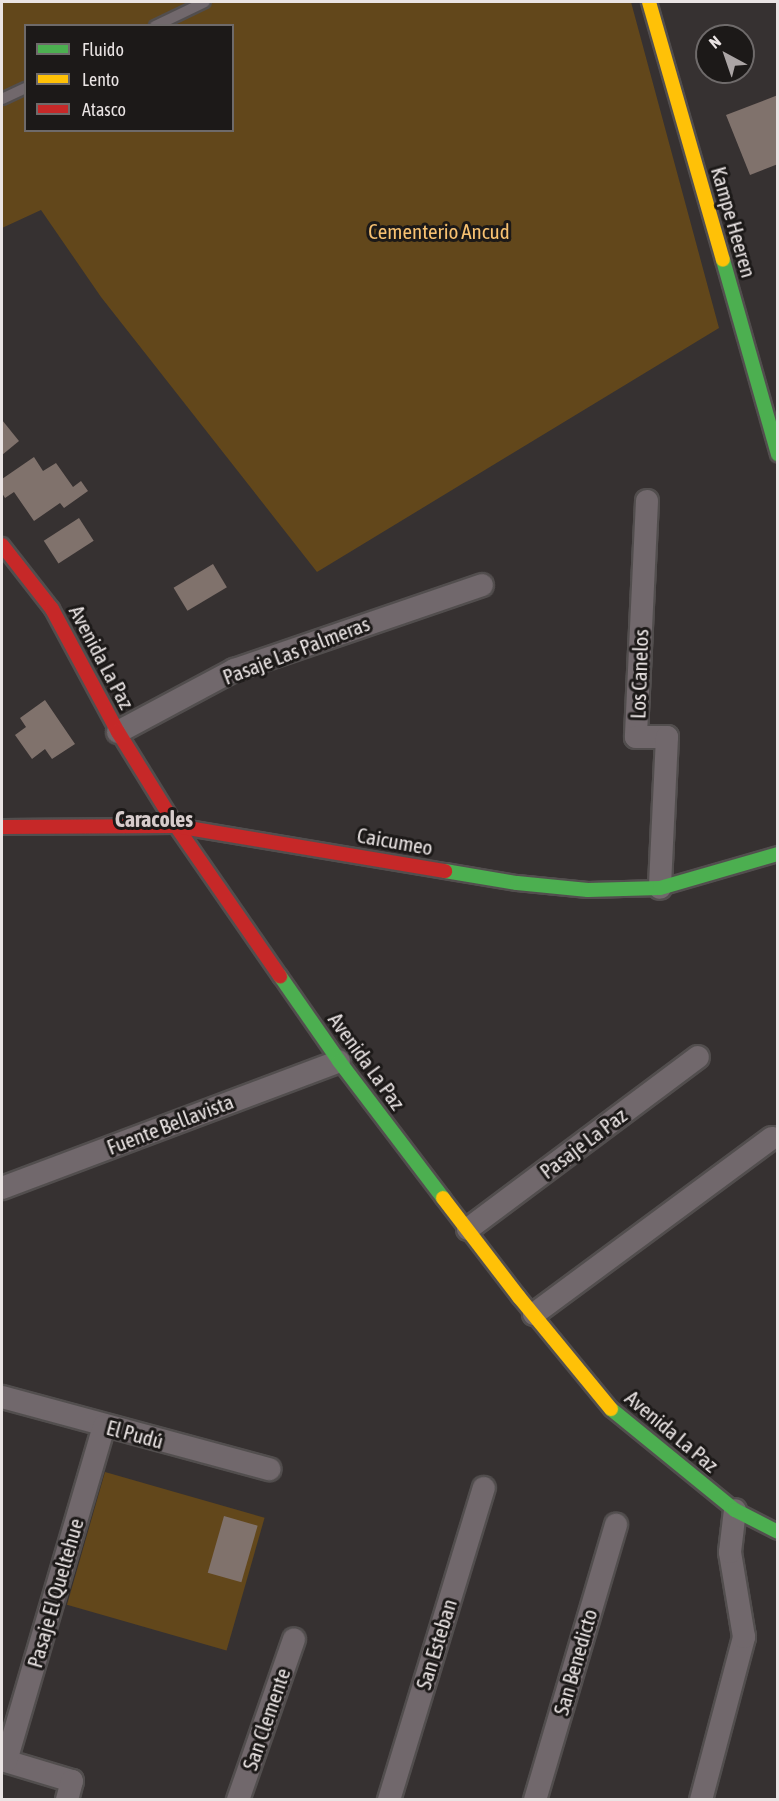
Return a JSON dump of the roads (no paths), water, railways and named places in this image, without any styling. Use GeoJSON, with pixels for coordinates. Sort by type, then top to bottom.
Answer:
{"type":"FeatureCollection","features":[{"type":"Feature","properties":{"kind":"street","name":"Kampe Heeren"},"geometry":{"type":"LineString","coordinates":[[649,2],[777,454]]}},
{"type":"Feature","properties":{"kind":"street","name":"Los Canelos"},"geometry":{"type":"LineString","coordinates":[[646,501],[636,737],[667,737],[660,888]]}},
{"type":"Feature","properties":{"kind":"street","name":"Avenida La Paz"},"geometry":{"type":"LineString","coordinates":[[2,545],[52,609],[118,732],[176,826],[339,1061],[534,1314],[616,1415],[735,1510],[777,1532]]}},
{"type":"Feature","properties":{"kind":"street","name":"Pasaje Las Palmeras"},"geometry":{"type":"LineString","coordinates":[[118,732],[234,670],[482,585]]}},
{"type":"Feature","properties":{"kind":"street","name":"Caicumeo"},"geometry":{"type":"LineString","coordinates":[[2,827],[176,826],[517,883],[588,890],[660,888],[777,854]]}},
{"type":"Feature","properties":{"kind":"street","name":"Pasaje La Paz"},"geometry":{"type":"LineString","coordinates":[[468,1229],[698,1057]]}},
{"type":"Feature","properties":{"kind":"street","name":"Fuente Bellavista"},"geometry":{"type":"LineString","coordinates":[[2,1188],[339,1061]]}},
{"type":"Feature","properties":{"kind":"street"},"geometry":{"type":"LineString","coordinates":[[534,1314],[772,1138]]}},
{"type":"Feature","properties":{"kind":"street","name":"El Pudú"},"geometry":{"type":"LineString","coordinates":[[2,1398],[269,1469]]}},
{"type":"Feature","properties":{"kind":"street","name":"Pasaje El Queltehue"},"geometry":{"type":"LineString","coordinates":[[4,1761],[104,1426]]}},
{"type":"Feature","properties":{"kind":"street","name":"San Esteban"},"geometry":{"type":"LineString","coordinates":[[389,1800],[484,1488]]}},
{"type":"Feature","properties":{"kind":"street"},"geometry":{"type":"LineString","coordinates":[[701,1800],[744,1637],[730,1552],[735,1510]]}},
{"type":"Feature","properties":{"kind":"street","name":"San Benedicto"},"geometry":{"type":"LineString","coordinates":[[535,1800],[615,1525]]}},
{"type":"Feature","properties":{"kind":"street","name":"San Clemente"},"geometry":{"type":"LineString","coordinates":[[238,1800],[294,1639]]}},
{"type":"Feature","properties":{"kind":"street"},"geometry":{"type":"LineString","coordinates":[[4,1761],[70,1790]]}},
{"type":"Feature","properties":{"kind":"lane"},"geometry":{"type":"LineString","coordinates":[[159,24],[205,2]]}},
{"type":"Feature","properties":{"kind":"lane"},"geometry":{"type":"LineString","coordinates":[[2,99],[24,89]]}},
{"type":"Feature","properties":{"kind":"district","name":"Caracoles"},"geometry":{"type":"Point","coordinates":[154,820]}},
{"type":"Feature","properties":{"kind":"park label","name":"Cementerio Ancud"},"geometry":{"type":"Point","coordinates":[439,231]}}]}
